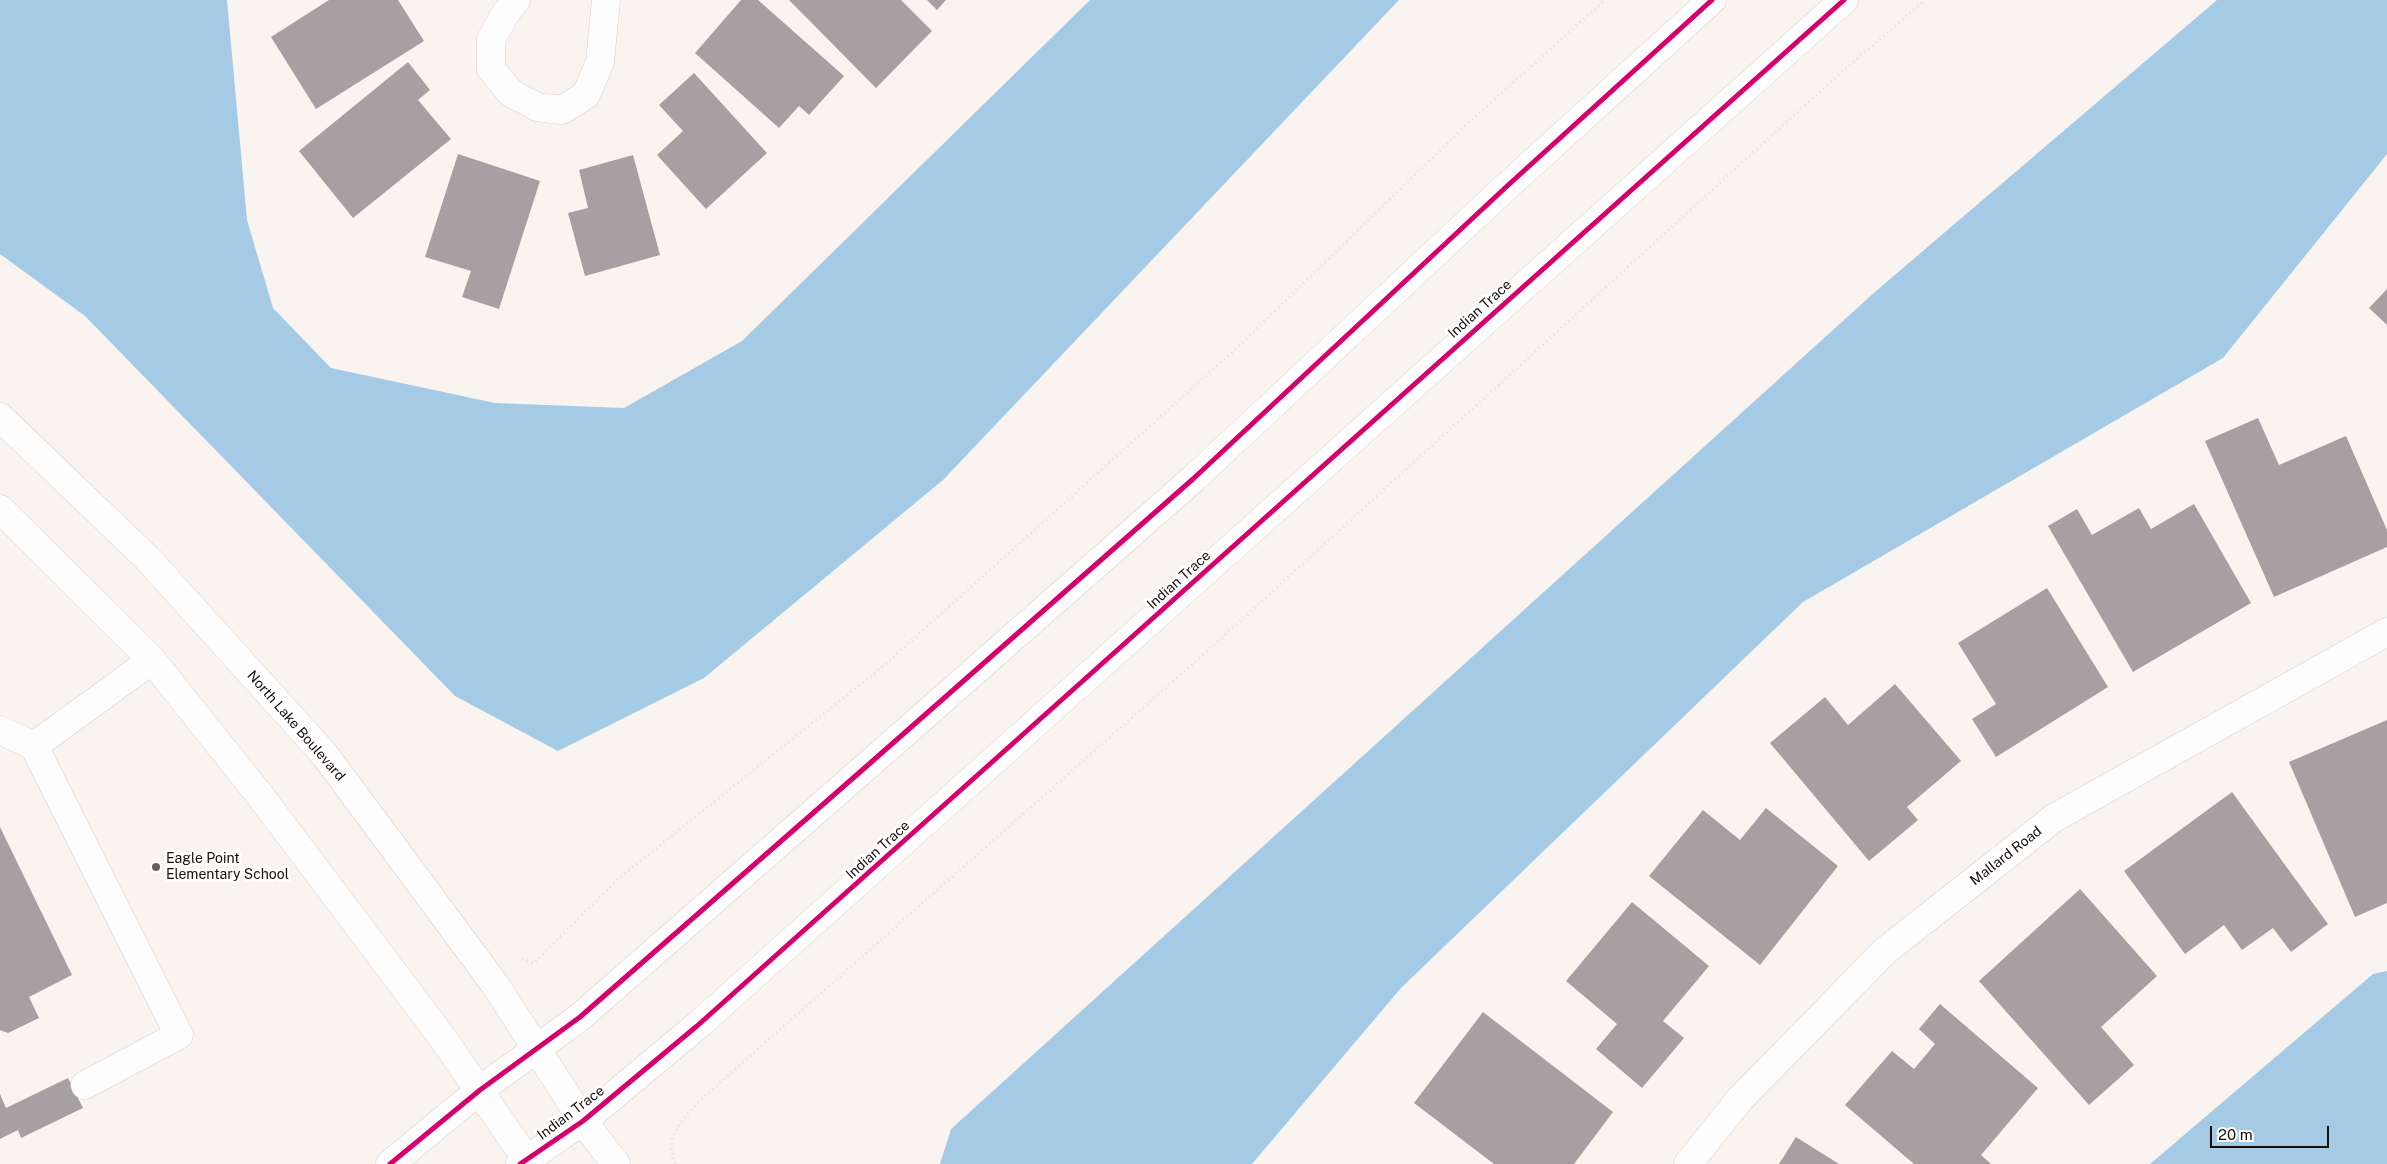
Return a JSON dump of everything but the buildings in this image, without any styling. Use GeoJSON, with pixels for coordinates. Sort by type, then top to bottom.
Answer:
{"type":"FeatureCollection","features":[{"type":"Feature","properties":{"kind":"main road"},"geometry":{"type":"LineString","coordinates":[[516,0],[505,14],[491,40],[491,68],[511,93],[537,107],[562,110],[586,95],[600,62],[606,0]]}},
{"type":"Feature","properties":{"kind":"main road"},"geometry":{"type":"LineString","coordinates":[[390,1164],[480,1090],[536,1050],[594,1004],[1193,479],[1505,188],[1712,0]]}},
{"type":"Feature","properties":{"kind":"main road","name":"Indian Trace"},"geometry":{"type":"LineString","coordinates":[[525,1163],[583,1121],[696,1026],[1001,756],[1386,408],[1844,0]]}},
{"type":"Feature","properties":{"kind":"main road","name":"North Lake Boulevard"},"geometry":{"type":"LineString","coordinates":[[0,417],[148,559],[325,755],[496,986],[583,1121],[616,1164]]}},
{"type":"Feature","properties":{"kind":"main road"},"geometry":{"type":"LineString","coordinates":[[0,509],[152,660],[258,793],[480,1090],[525,1163]]}},
{"type":"Feature","properties":{"kind":"main road","name":"Mallard Road"},"geometry":{"type":"LineString","coordinates":[[1688,1164],[1740,1100],[1885,951],[2054,818],[2387,632]]}},
{"type":"Feature","properties":{"kind":"main road"},"geometry":{"type":"LineString","coordinates":[[34,746],[152,660]]}},
{"type":"Feature","properties":{"kind":"main road"},"geometry":{"type":"LineString","coordinates":[[0,730],[34,746],[179,1035],[86,1085]]}},
{"type":"Feature","properties":{"kind":"path"},"geometry":{"type":"LineString","coordinates":[[518,959],[534,963],[618,879],[882,668],[1239,346],[1465,126],[1606,0]]}},
{"type":"Feature","properties":{"kind":"path"},"geometry":{"type":"LineString","coordinates":[[675,1164],[670,1153],[673,1133],[697,1103],[1222,637],[1822,90],[1925,0]]}},
{"type":"Feature","properties":{"kind":"water"},"geometry":{"type":"Polygon","coordinates":[[[0,0],[227,0],[247,220],[273,308],[331,368],[495,403],[624,408],[742,341],[1090,0],[1399,0],[943,480],[704,678],[558,751],[455,696],[85,316],[0,254],[0,0]]]}},
{"type":"Feature","properties":{"kind":"water"},"geometry":{"type":"Polygon","coordinates":[[[2217,0],[2387,0],[2387,154],[2223,358],[1803,602],[1401,988],[1252,1164],[940,1164],[951,1129],[1876,291],[2217,0]]]}},
{"type":"Feature","properties":{"kind":"water"},"geometry":{"type":"Polygon","coordinates":[[[2387,971],[2387,1164],[2150,1164],[2373,974],[2387,971]]]}},
{"type":"Feature","properties":{"kind":"cycle path"},"geometry":{"type":"LineString","coordinates":[[390,1164],[480,1090],[580,1017],[1193,479],[1505,188],[1712,0]]}},
{"type":"Feature","properties":{"kind":"cycle path"},"geometry":{"type":"LineString","coordinates":[[520,1164],[583,1121],[697,1026],[1844,0]]}},
{"type":"Feature","properties":{"kind":"place","name":"Eagle Point Elementary School"},"geometry":{"type":"Point","coordinates":[156,867]}}]}
